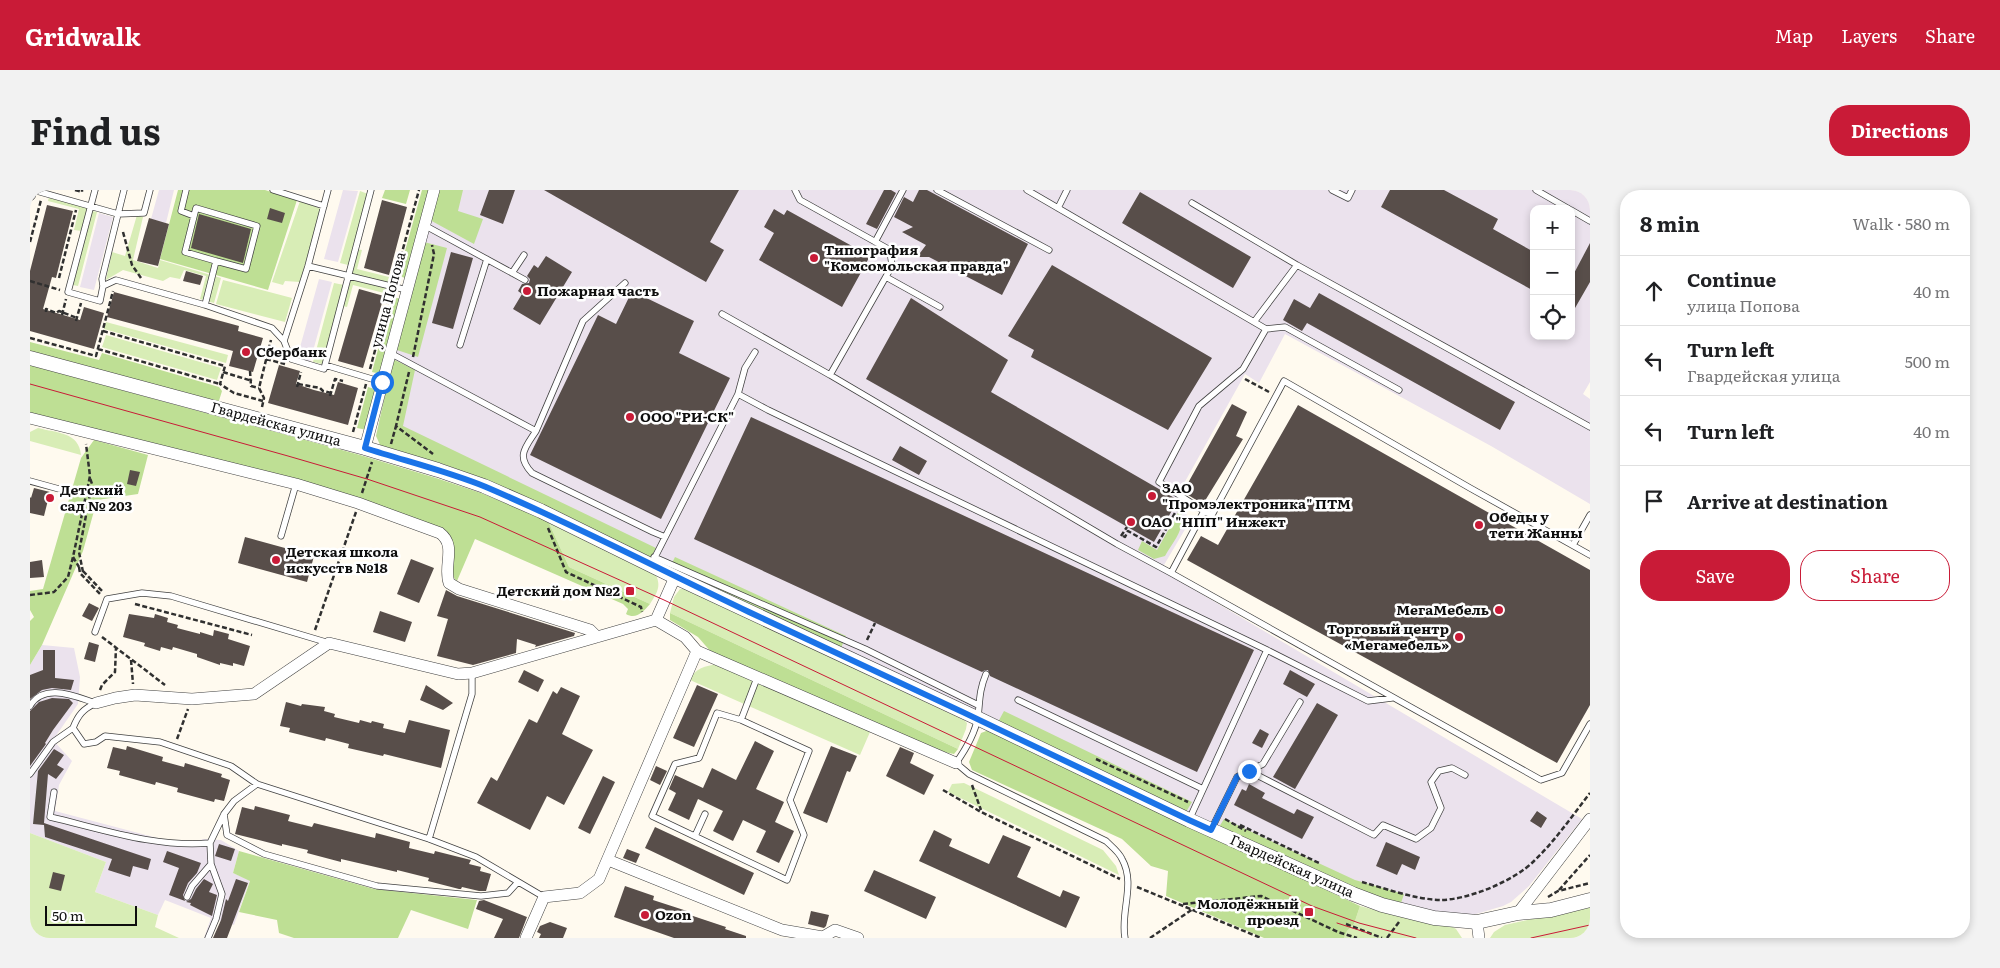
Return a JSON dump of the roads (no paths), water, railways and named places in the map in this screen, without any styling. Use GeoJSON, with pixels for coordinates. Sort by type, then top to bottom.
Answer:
{"type":"FeatureCollection","features":[{"type":"Feature","properties":{"kind":"street"},"geometry":{"type":"LineString","coordinates":[[30,195],[32,190]]}},
{"type":"Feature","properties":{"kind":"street","name":"улица Попова"},"geometry":{"type":"LineString","coordinates":[[370,449],[382,382],[434,190]]}},
{"type":"Feature","properties":{"kind":"street","name":"Гвардейская улица"},"geometry":{"type":"LineString","coordinates":[[30,358],[370,449],[456,476],[541,511],[652,561],[675,577],[978,712],[1189,820],[1353,894],[1375,902],[1434,918],[1478,922],[1518,913],[1551,910],[1590,900]]}},
{"type":"Feature","properties":{"kind":"street"},"geometry":{"type":"LineString","coordinates":[[30,418],[296,484],[358,502],[440,533],[449,544],[447,577],[449,583],[459,589],[590,630],[598,637]]}},
{"type":"Feature","properties":{"kind":"street"},"geometry":{"type":"LineString","coordinates":[[651,621],[675,577]]}},
{"type":"Feature","properties":{"kind":"street"},"geometry":{"type":"LineString","coordinates":[[96,703],[135,695],[192,699],[254,694],[329,643],[458,674],[472,673],[651,621],[685,637],[697,651],[956,763]]}},
{"type":"Feature","properties":{"kind":"street"},"geometry":{"type":"LineString","coordinates":[[526,938],[544,897],[580,893],[599,879],[697,651]]}},
{"type":"Feature","properties":{"kind":"street"},"geometry":{"type":"LineString","coordinates":[[1518,913],[1590,819]]}},
{"type":"Feature","properties":{"kind":"street"},"geometry":{"type":"LineString","coordinates":[[608,860],[782,930],[823,937],[835,930],[858,938]]}},
{"type":"Feature","properties":{"kind":"street"},"geometry":{"type":"LineString","coordinates":[[1478,922],[1479,938]]}},
{"type":"Feature","properties":{"kind":"lane"},"geometry":{"type":"LineString","coordinates":[[32,190],[118,214],[144,213],[150,190]]}},
{"type":"Feature","properties":{"kind":"lane"},"geometry":{"type":"LineString","coordinates":[[95,190],[68,292],[100,301],[104,286],[102,279],[124,190]]}},
{"type":"Feature","properties":{"kind":"lane"},"geometry":{"type":"LineString","coordinates":[[186,190],[181,211],[194,216]]}},
{"type":"Feature","properties":{"kind":"lane"},"geometry":{"type":"LineString","coordinates":[[273,190],[324,206]]}},
{"type":"Feature","properties":{"kind":"lane"},"geometry":{"type":"LineString","coordinates":[[284,341],[308,266],[328,190]]}},
{"type":"Feature","properties":{"kind":"lane"},"geometry":{"type":"LineString","coordinates":[[104,286],[116,280],[205,305],[272,328],[284,341],[290,359],[324,369],[371,190]]}},
{"type":"Feature","properties":{"kind":"lane"},"geometry":{"type":"LineString","coordinates":[[795,190],[800,200],[890,250],[892,266],[830,375]]}},
{"type":"Feature","properties":{"kind":"lane"},"geometry":{"type":"LineString","coordinates":[[876,242],[904,190]]}},
{"type":"Feature","properties":{"kind":"lane"},"geometry":{"type":"LineString","coordinates":[[937,190],[1049,250]]}},
{"type":"Feature","properties":{"kind":"lane"},"geometry":{"type":"LineString","coordinates":[[1027,190],[1266,329],[1285,327],[1399,390]]}},
{"type":"Feature","properties":{"kind":"lane"},"geometry":{"type":"LineString","coordinates":[[1058,208],[1067,190]]}},
{"type":"Feature","properties":{"kind":"lane"},"geometry":{"type":"LineString","coordinates":[[1332,190],[1348,198],[1352,190]]}},
{"type":"Feature","properties":{"kind":"lane"},"geometry":{"type":"LineString","coordinates":[[1536,190],[1562,205]]}},
{"type":"Feature","properties":{"kind":"lane"},"geometry":{"type":"LineString","coordinates":[[1192,204],[1297,265],[1590,427]]}},
{"type":"Feature","properties":{"kind":"lane"},"geometry":{"type":"LineString","coordinates":[[196,208],[257,226],[246,269],[216,261],[185,252],[196,208]]}},
{"type":"Feature","properties":{"kind":"lane"},"geometry":{"type":"LineString","coordinates":[[1575,213],[1590,221]]}},
{"type":"Feature","properties":{"kind":"lane"},"geometry":{"type":"LineString","coordinates":[[424,225],[525,280]]}},
{"type":"Feature","properties":{"kind":"lane"},"geometry":{"type":"LineString","coordinates":[[512,273],[524,255]]}},
{"type":"Feature","properties":{"kind":"lane"},"geometry":{"type":"LineString","coordinates":[[460,345],[487,259]]}},
{"type":"Feature","properties":{"kind":"lane"},"geometry":{"type":"LineString","coordinates":[[205,305],[216,261]]}},
{"type":"Feature","properties":{"kind":"lane"},"geometry":{"type":"LineString","coordinates":[[1254,322],[1297,265]]}},
{"type":"Feature","properties":{"kind":"lane"},"geometry":{"type":"LineString","coordinates":[[308,266],[407,290]]}},
{"type":"Feature","properties":{"kind":"lane"},"geometry":{"type":"LineString","coordinates":[[886,278],[940,307]]}},
{"type":"Feature","properties":{"kind":"lane"},"geometry":{"type":"LineString","coordinates":[[625,283],[583,321],[536,431],[522,454],[524,465],[532,473],[652,532],[665,536]]}},
{"type":"Feature","properties":{"kind":"lane"},"geometry":{"type":"LineString","coordinates":[[722,314],[830,375],[1117,544],[1541,780],[1562,773],[1590,724]]}},
{"type":"Feature","properties":{"kind":"lane"},"geometry":{"type":"LineString","coordinates":[[1266,329],[1243,369],[1199,406],[1159,482],[1212,515],[1284,381],[1590,555]]}},
{"type":"Feature","properties":{"kind":"lane"},"geometry":{"type":"LineString","coordinates":[[755,352],[746,368],[738,394],[652,561],[865,649],[978,712]]}},
{"type":"Feature","properties":{"kind":"lane"},"geometry":{"type":"LineString","coordinates":[[390,353],[536,431]]}},
{"type":"Feature","properties":{"kind":"lane"},"geometry":{"type":"LineString","coordinates":[[325,365],[382,382]]}},
{"type":"Feature","properties":{"kind":"lane"},"geometry":{"type":"LineString","coordinates":[[738,394],[1267,650],[1368,701],[1392,698]]}},
{"type":"Feature","properties":{"kind":"lane"},"geometry":{"type":"LineString","coordinates":[[30,481],[59,489]]}},
{"type":"Feature","properties":{"kind":"lane"},"geometry":{"type":"LineString","coordinates":[[281,536],[296,484]]}},
{"type":"Feature","properties":{"kind":"lane"},"geometry":{"type":"LineString","coordinates":[[1171,573],[1204,511]]}},
{"type":"Feature","properties":{"kind":"lane"},"geometry":{"type":"LineString","coordinates":[[1573,545],[1590,515]]}},
{"type":"Feature","properties":{"kind":"lane"},"geometry":{"type":"LineString","coordinates":[[94,632],[106,596],[142,592],[171,596],[329,643]]}},
{"type":"Feature","properties":{"kind":"lane"},"geometry":{"type":"LineString","coordinates":[[1189,820],[1267,650]]}},
{"type":"Feature","properties":{"kind":"lane"},"geometry":{"type":"LineString","coordinates":[[430,839],[472,694],[472,673]]}},
{"type":"Feature","properties":{"kind":"lane"},"geometry":{"type":"LineString","coordinates":[[986,674],[979,690],[978,712],[966,749],[956,763],[969,774],[1106,841],[1122,858],[1129,884],[1123,928],[1125,938]]}},
{"type":"Feature","properties":{"kind":"lane"},"geometry":{"type":"LineString","coordinates":[[741,720],[757,678]]}},
{"type":"Feature","properties":{"kind":"lane"},"geometry":{"type":"LineString","coordinates":[[30,706],[34,699],[47,693],[64,692],[96,703]]}},
{"type":"Feature","properties":{"kind":"lane"},"geometry":{"type":"LineString","coordinates":[[1018,700],[1203,789]]}},
{"type":"Feature","properties":{"kind":"lane"},"geometry":{"type":"LineString","coordinates":[[1211,830],[1237,777],[1263,764],[1300,702]]}},
{"type":"Feature","properties":{"kind":"lane"},"geometry":{"type":"LineString","coordinates":[[30,774],[53,742],[73,728],[79,715],[86,707],[96,703]]}},
{"type":"Feature","properties":{"kind":"lane"},"geometry":{"type":"LineString","coordinates":[[717,713],[741,720],[809,751],[790,800],[804,835],[787,880],[652,816],[675,764],[699,758],[717,713]]}},
{"type":"Feature","properties":{"kind":"lane"},"geometry":{"type":"LineString","coordinates":[[73,728],[84,744],[96,742],[105,736],[160,742],[231,766],[257,784],[430,839],[476,857],[544,897]]}},
{"type":"Feature","properties":{"kind":"lane"},"geometry":{"type":"LineString","coordinates":[[1249,771],[1374,835],[1383,825],[1416,839],[1431,828],[1441,808],[1431,782],[1439,772],[1452,768],[1465,775]]}},
{"type":"Feature","properties":{"kind":"lane"},"geometry":{"type":"LineString","coordinates":[[208,938],[216,919],[222,894],[212,864],[210,843],[224,814],[234,801],[257,784]]}},
{"type":"Feature","properties":{"kind":"lane"},"geometry":{"type":"LineString","coordinates":[[54,792],[50,817],[157,842],[193,845],[210,843]]}},
{"type":"Feature","properties":{"kind":"lane"},"geometry":{"type":"LineString","coordinates":[[224,814],[227,835],[264,854],[377,886],[481,896],[508,893],[518,882]]}},
{"type":"Feature","properties":{"kind":"lane"},"geometry":{"type":"LineString","coordinates":[[695,836],[705,814]]}},
{"type":"Feature","properties":{"kind":"lane"},"geometry":{"type":"LineString","coordinates":[[187,897],[192,886],[212,864]]}},
{"type":"Feature","properties":{"kind":"tram line"},"geometry":{"type":"LineString","coordinates":[[30,384],[367,479],[480,517],[664,600],[1312,906],[1359,923],[1416,938]]}},
{"type":"Feature","properties":{"kind":"tram line"},"geometry":{"type":"LineString","coordinates":[[1337,923],[1371,934]]}},
{"type":"Feature","properties":{"kind":"tram line"},"geometry":{"type":"LineString","coordinates":[[1531,938],[1590,925]]}},
{"type":"Feature","properties":{"kind":"place","name":"Типография \"Комсомольская правда\""},"geometry":{"type":"Point","coordinates":[814,258]}},
{"type":"Feature","properties":{"kind":"place","name":"Пожарная часть"},"geometry":{"type":"Point","coordinates":[527,291]}},
{"type":"Feature","properties":{"kind":"place","name":"Сбербанк"},"geometry":{"type":"Point","coordinates":[246,352]}},
{"type":"Feature","properties":{"kind":"place","name":"ООО \"РИ-СК\""},"geometry":{"type":"Point","coordinates":[630,417]}},
{"type":"Feature","properties":{"kind":"place","name":"ЗАО \"Промэлектроника\" ПТМ"},"geometry":{"type":"Point","coordinates":[1152,496]}},
{"type":"Feature","properties":{"kind":"place","name":"Детский сад № 203"},"geometry":{"type":"Point","coordinates":[50,498]}},
{"type":"Feature","properties":{"kind":"place","name":"ОАО \"НПП\" Инжект"},"geometry":{"type":"Point","coordinates":[1131,522]}},
{"type":"Feature","properties":{"kind":"place","name":"Обеды у тети Жанны"},"geometry":{"type":"Point","coordinates":[1479,525]}},
{"type":"Feature","properties":{"kind":"place","name":"Детская школа искусств №18"},"geometry":{"type":"Point","coordinates":[276,560]}},
{"type":"Feature","properties":{"kind":"place","name":"Детский дом №2"},"geometry":{"type":"Point","coordinates":[630,591]}},
{"type":"Feature","properties":{"kind":"place","name":"МегаМебель"},"geometry":{"type":"Point","coordinates":[1499,610]}},
{"type":"Feature","properties":{"kind":"place","name":"Торговый центр «Мегамебель»"},"geometry":{"type":"Point","coordinates":[1459,637]}},
{"type":"Feature","properties":{"kind":"place","name":"Молодёжный проезд"},"geometry":{"type":"Point","coordinates":[1309,912]}},
{"type":"Feature","properties":{"kind":"place","name":"Ozon"},"geometry":{"type":"Point","coordinates":[645,915]}}]}
